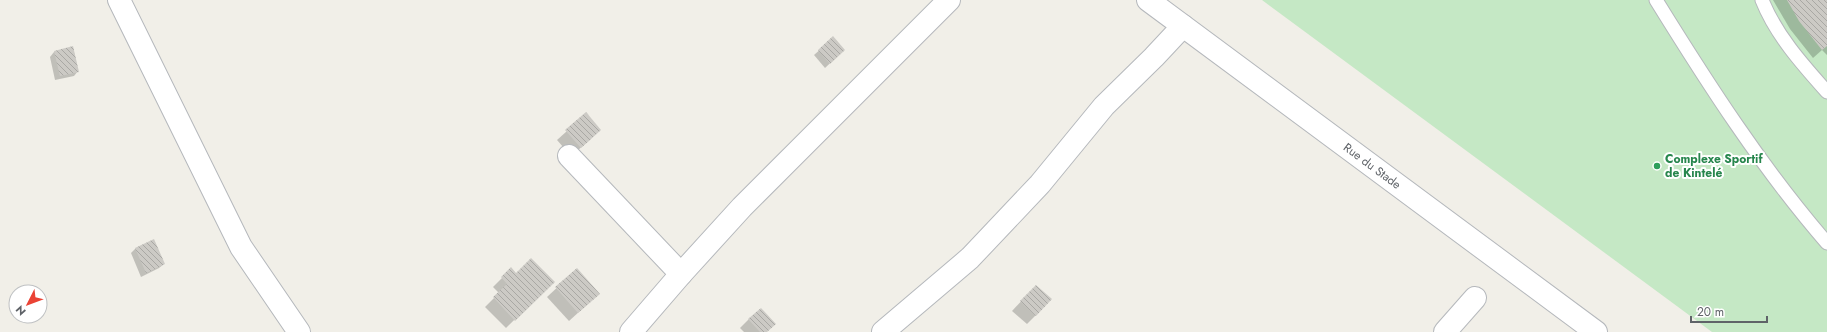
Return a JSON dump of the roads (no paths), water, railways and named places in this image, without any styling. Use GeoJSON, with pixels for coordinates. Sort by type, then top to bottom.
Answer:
{"type":"FeatureCollection","features":[{"type":"Feature","properties":{"kind":"street"},"geometry":{"type":"LineString","coordinates":[[119,0],[241,247],[299,332]]}},
{"type":"Feature","properties":{"kind":"street"},"geometry":{"type":"LineString","coordinates":[[631,332],[742,207],[949,0]]}},
{"type":"Feature","properties":{"kind":"street","name":"Rue du Stade"},"geometry":{"type":"LineString","coordinates":[[1148,0],[1596,332]]}},
{"type":"Feature","properties":{"kind":"street"},"geometry":{"type":"LineString","coordinates":[[883,332],[970,258],[1040,184],[1104,106],[1154,58],[1182,26]]}},
{"type":"Feature","properties":{"kind":"street"},"geometry":{"type":"LineString","coordinates":[[569,156],[681,274]]}},
{"type":"Feature","properties":{"kind":"street"},"geometry":{"type":"LineString","coordinates":[[1446,332],[1475,298]]}},
{"type":"Feature","properties":{"kind":"lane"},"geometry":{"type":"LineString","coordinates":[[1656,0],[1701,73],[1753,147],[1811,225],[1827,243]]}},
{"type":"Feature","properties":{"kind":"lane"},"geometry":{"type":"LineString","coordinates":[[1762,0],[1767,13],[1795,57],[1827,92]]}},
{"type":"Feature","properties":{"kind":"place","name":"Complexe Sportif de Kintelé"},"geometry":{"type":"Point","coordinates":[1657,166]}}]}
